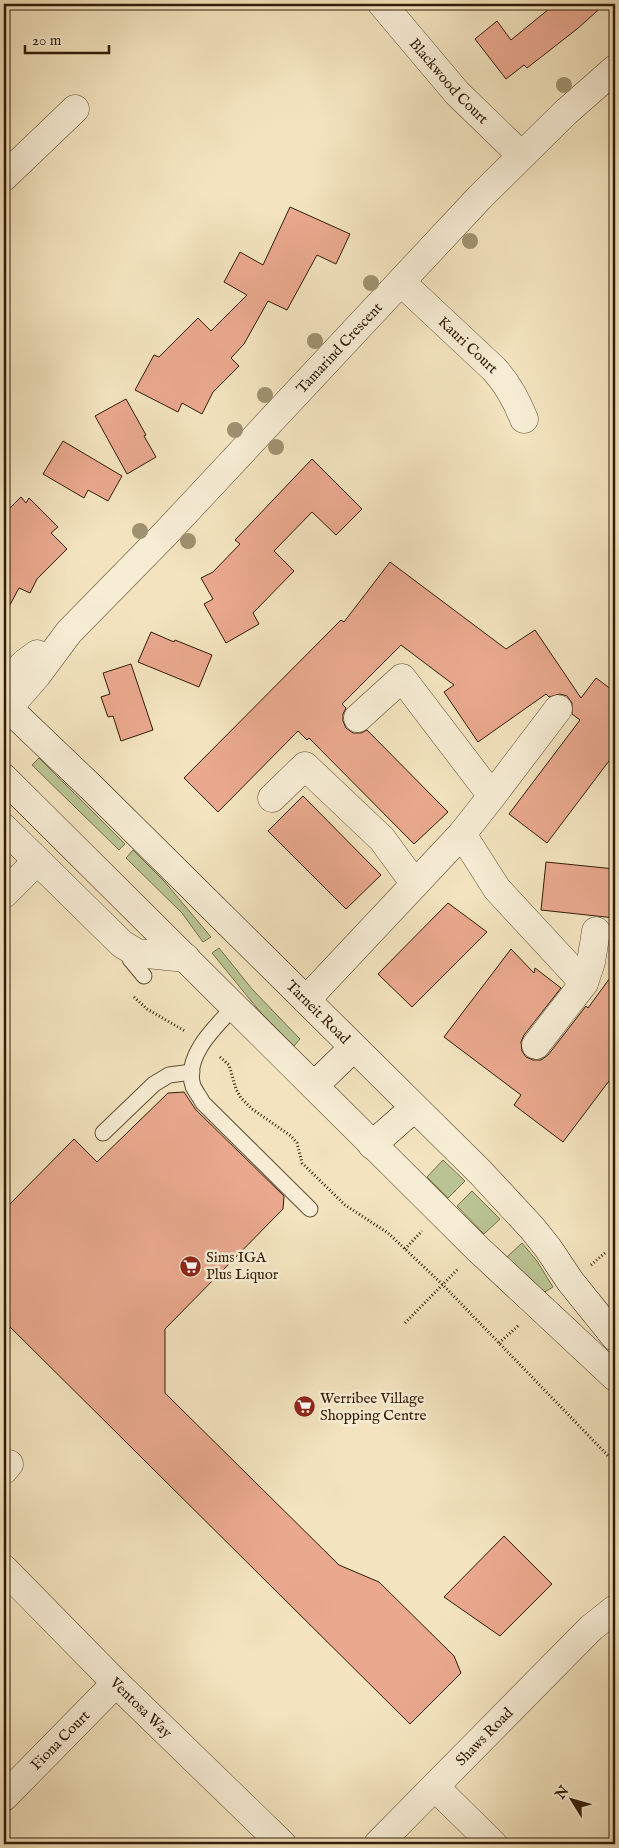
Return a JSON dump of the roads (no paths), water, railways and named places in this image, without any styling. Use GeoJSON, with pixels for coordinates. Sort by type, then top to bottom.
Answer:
{"type":"FeatureCollection","features":[{"type":"Feature","properties":{"kind":"street","name":"Blackwood Court"},"geometry":{"type":"LineString","coordinates":[[382,4],[457,93],[521,155]]}},
{"type":"Feature","properties":{"kind":"street","name":"Tamarind Crescent"},"geometry":{"type":"LineString","coordinates":[[5,702],[37,675],[69,632],[165,534],[480,196],[566,112],[615,69]]}},
{"type":"Feature","properties":{"kind":"street"},"geometry":{"type":"LineString","coordinates":[[4,177],[75,108]]}},
{"type":"Feature","properties":{"kind":"street","name":"Kauri Court"},"geometry":{"type":"LineString","coordinates":[[401,282],[494,369],[507,384],[524,419]]}},
{"type":"Feature","properties":{"kind":"street"},"geometry":{"type":"LineString","coordinates":[[358,718],[402,678],[492,796]]}},
{"type":"Feature","properties":{"kind":"street","name":"Tarneit Road"},"geometry":{"type":"LineString","coordinates":[[5,702],[480,1172],[532,1228],[570,1281],[615,1337]]}},
{"type":"Feature","properties":{"kind":"street"},"geometry":{"type":"LineString","coordinates":[[306,1000],[462,834],[558,709]]}},
{"type":"Feature","properties":{"kind":"street"},"geometry":{"type":"LineString","coordinates":[[272,798],[305,766],[382,838],[415,884]]}},
{"type":"Feature","properties":{"kind":"street"},"geometry":{"type":"LineString","coordinates":[[4,778],[235,1006],[372,1145],[442,1211],[478,1249],[615,1377]]}},
{"type":"Feature","properties":{"kind":"street"},"geometry":{"type":"LineString","coordinates":[[4,828],[109,934],[129,949],[137,953],[186,958]]}},
{"type":"Feature","properties":{"kind":"street"},"geometry":{"type":"LineString","coordinates":[[462,834],[497,889],[584,983]]}},
{"type":"Feature","properties":{"kind":"street"},"geometry":{"type":"LineString","coordinates":[[4,894],[38,861]]}},
{"type":"Feature","properties":{"kind":"street"},"geometry":{"type":"LineString","coordinates":[[536,1045],[584,983],[591,962],[596,932]]}},
{"type":"Feature","properties":{"kind":"street"},"geometry":{"type":"LineString","coordinates":[[314,1086],[353,1048]]}},
{"type":"Feature","properties":{"kind":"street"},"geometry":{"type":"LineString","coordinates":[[372,1145],[414,1108]]}},
{"type":"Feature","properties":{"kind":"street","name":"Ventosa Way"},"geometry":{"type":"LineString","coordinates":[[4,1569],[116,1683],[282,1844]]}},
{"type":"Feature","properties":{"kind":"street","name":"Shaws Road"},"geometry":{"type":"LineString","coordinates":[[378,1844],[591,1628],[615,1595]]}},
{"type":"Feature","properties":{"kind":"street","name":"Shaws Road"},"geometry":{"type":"LineString","coordinates":[[591,1628],[615,1610]]}},
{"type":"Feature","properties":{"kind":"street","name":"Fiona Court"},"geometry":{"type":"LineString","coordinates":[[4,1797],[116,1683]]}},
{"type":"Feature","properties":{"kind":"street"},"geometry":{"type":"LineString","coordinates":[[435,1787],[493,1844]]}},
{"type":"Feature","properties":{"kind":"lane"},"geometry":{"type":"LineString","coordinates":[[129,949],[130,959],[144,976]]}},
{"type":"Feature","properties":{"kind":"lane"},"geometry":{"type":"LineString","coordinates":[[235,1006],[214,1027],[196,1055],[192,1072],[193,1085],[203,1102],[310,1209]]}},
{"type":"Feature","properties":{"kind":"lane"},"geometry":{"type":"LineString","coordinates":[[103,1133],[154,1084],[169,1075],[192,1072]]}},
{"type":"Feature","properties":{"kind":"place","name":"Sims IGA Plus Liquor"},"geometry":{"type":"Point","coordinates":[190,1266]}},
{"type":"Feature","properties":{"kind":"place","name":"Werribee Village Shopping Centre"},"geometry":{"type":"Point","coordinates":[304,1407]}}]}
